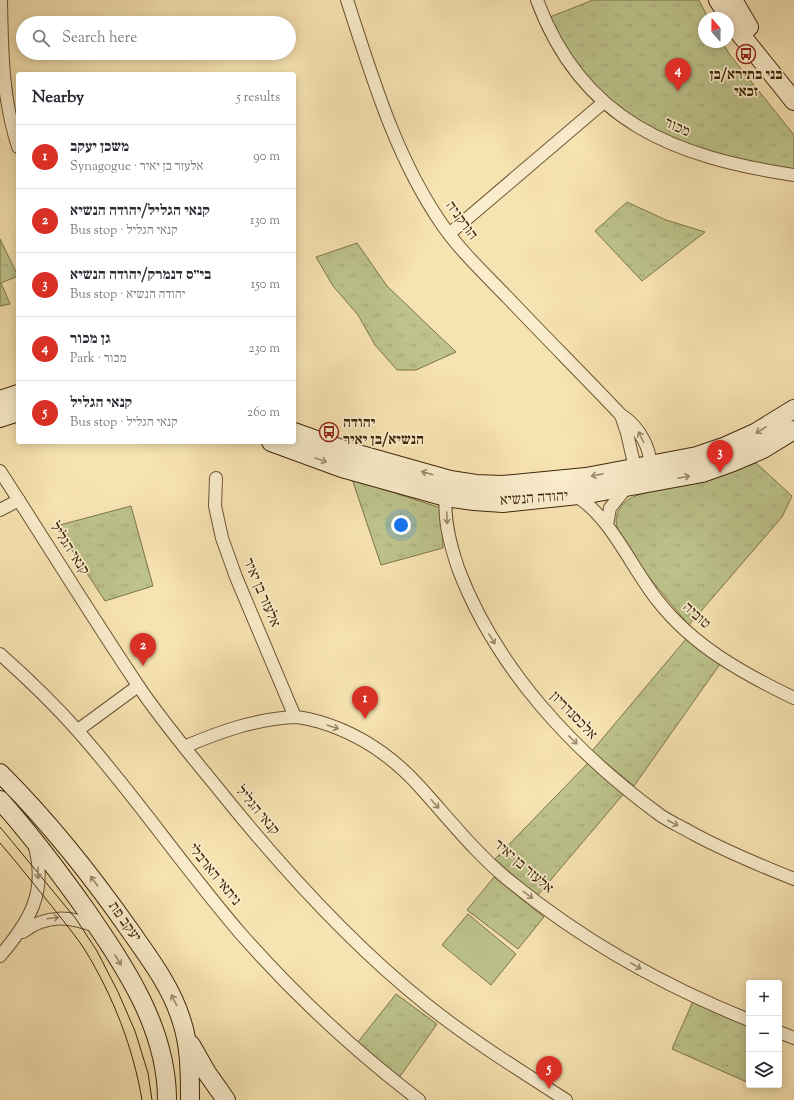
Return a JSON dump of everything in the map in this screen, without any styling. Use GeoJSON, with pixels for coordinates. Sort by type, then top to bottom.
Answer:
{"type":"FeatureCollection","features":[{"type":"Feature","properties":{"kind":"street"},"geometry":{"type":"LineString","coordinates":[[1,0],[3,79],[7,109],[16,140]]}},
{"type":"Feature","properties":{"kind":"street","name":"הורקניה"},"geometry":{"type":"LineString","coordinates":[[347,0],[383,108],[411,174],[441,223],[467,256],[640,434],[646,484]]}},
{"type":"Feature","properties":{"kind":"street","name":"מכור"},"geometry":{"type":"LineString","coordinates":[[537,0],[543,15],[571,66],[585,84],[604,102],[636,125],[669,143],[699,154],[727,162],[794,175]]}},
{"type":"Feature","properties":{"kind":"street"},"geometry":{"type":"LineString","coordinates":[[718,0],[737,30],[794,101]]}},
{"type":"Feature","properties":{"kind":"street"},"geometry":{"type":"LineString","coordinates":[[733,0],[756,36],[794,81]]}},
{"type":"Feature","properties":{"kind":"street"},"geometry":{"type":"LineString","coordinates":[[449,234],[604,102]]}},
{"type":"Feature","properties":{"kind":"street"},"geometry":{"type":"LineString","coordinates":[[0,400],[16,395]]}},
{"type":"Feature","properties":{"kind":"street","name":"יהודה הנשיא"},"geometry":{"type":"LineString","coordinates":[[276,444],[342,468],[448,488],[476,484],[502,485],[554,482],[697,456],[726,446],[755,433],[794,409]]}},
{"type":"Feature","properties":{"kind":"street"},"geometry":{"type":"LineString","coordinates":[[0,418],[16,413]]}},
{"type":"Feature","properties":{"kind":"street","name":"יהודה הנשיא"},"geometry":{"type":"LineString","coordinates":[[296,433],[448,488],[474,501],[503,503],[576,496],[702,473],[733,462],[763,448],[794,430]]}},
{"type":"Feature","properties":{"kind":"street","name":"קנאי הגליל"},"geometry":{"type":"LineString","coordinates":[[0,471],[138,686],[184,747],[264,844],[332,918],[376,961],[428,1006],[475,1040],[566,1100]]}},
{"type":"Feature","properties":{"kind":"street","name":"אלעזר בן יאיר"},"geometry":{"type":"LineString","coordinates":[[216,478],[215,506],[222,538],[236,577],[295,717]]}},
{"type":"Feature","properties":{"kind":"street"},"geometry":{"type":"LineString","coordinates":[[607,525],[608,515],[612,504],[627,487]]}},
{"type":"Feature","properties":{"kind":"street","name":"אלכסנדריון"},"geometry":{"type":"LineString","coordinates":[[448,488],[447,527],[453,553],[469,596],[494,642],[531,694],[558,726],[602,768],[661,816],[730,853],[794,879]]}},
{"type":"Feature","properties":{"kind":"street","name":"טוביה"},"geometry":{"type":"LineString","coordinates":[[576,496],[592,507],[607,525],[638,575],[678,624],[743,672],[794,698]]}},
{"type":"Feature","properties":{"kind":"street"},"geometry":{"type":"LineString","coordinates":[[0,510],[19,500]]}},
{"type":"Feature","properties":{"kind":"street","name":"ניתאי הארבלי"},"geometry":{"type":"LineString","coordinates":[[0,654],[39,689],[78,730],[242,935],[314,1008],[419,1100]]}},
{"type":"Feature","properties":{"kind":"street"},"geometry":{"type":"LineString","coordinates":[[78,730],[138,686]]}},
{"type":"Feature","properties":{"kind":"street","name":"אלעזר בן יאיר"},"geometry":{"type":"LineString","coordinates":[[184,747],[240,726],[266,720],[295,717],[337,728],[365,741],[390,757],[509,881],[592,940],[692,995],[746,1019]]}},
{"type":"Feature","properties":{"kind":"street","name":"יעקב פת"},"geometry":{"type":"LineString","coordinates":[[0,773],[50,825],[92,878],[165,984],[175,1002],[185,1033],[189,1066],[190,1099]]}},
{"type":"Feature","properties":{"kind":"street","name":"יעקב פת"},"geometry":{"type":"LineString","coordinates":[[0,800],[31,835],[97,927],[143,1002],[162,1055],[167,1100]]}},
{"type":"Feature","properties":{"kind":"street"},"geometry":{"type":"LineString","coordinates":[[0,956],[18,935],[32,911],[36,897],[38,862],[31,835]]}},
{"type":"Feature","properties":{"kind":"street"},"geometry":{"type":"LineString","coordinates":[[18,935],[38,922],[52,918],[76,920],[97,927]]}},
{"type":"Feature","properties":{"kind":"street"},"geometry":{"type":"LineString","coordinates":[[185,1033],[207,1073],[226,1100]]}},
{"type":"Feature","properties":{"kind":"street"},"geometry":{"type":"LineString","coordinates":[[782,1033],[794,1038]]}},
{"type":"Feature","properties":{"kind":"street","name":"יעקב פת"},"geometry":{"type":"LineString","coordinates":[[162,1055],[190,1099]]}},
{"type":"Feature","properties":{"kind":"green space"},"geometry":{"type":"Polygon","coordinates":[[[593,0],[699,0],[705,12],[698,12],[698,48],[726,48],[794,135],[794,170],[706,152],[626,116],[587,79],[564,47],[550,17],[593,0]]]}},
{"type":"Feature","properties":{"kind":"green space"},"geometry":{"type":"Polygon","coordinates":[[[627,202],[666,220],[705,232],[642,281],[595,231],[627,202]]]}},
{"type":"Feature","properties":{"kind":"green space"},"geometry":{"type":"Polygon","coordinates":[[[0,239],[16,272],[16,277],[1,283],[10,304],[0,306],[0,239]]]}},
{"type":"Feature","properties":{"kind":"green space"},"geometry":{"type":"Polygon","coordinates":[[[357,243],[387,286],[456,352],[416,370],[397,370],[375,345],[358,315],[333,286],[316,257],[357,243]]]}},
{"type":"Feature","properties":{"kind":"green space"},"geometry":{"type":"Polygon","coordinates":[[[756,463],[792,496],[782,517],[689,625],[659,590],[625,544],[616,521],[617,514],[627,501],[638,495],[699,480],[756,463]]]}},
{"type":"Feature","properties":{"kind":"green space"},"geometry":{"type":"Polygon","coordinates":[[[352,479],[441,508],[443,548],[381,565],[352,479]]]}},
{"type":"Feature","properties":{"kind":"green space"},"geometry":{"type":"Polygon","coordinates":[[[131,506],[153,586],[105,601],[56,526],[131,506]]]}},
{"type":"Feature","properties":{"kind":"green space"},"geometry":{"type":"Polygon","coordinates":[[[686,639],[720,664],[634,786],[592,751],[686,639]]]}},
{"type":"Feature","properties":{"kind":"green space"},"geometry":{"type":"Polygon","coordinates":[[[590,761],[626,791],[537,896],[495,859],[590,761]]]}},
{"type":"Feature","properties":{"kind":"green space"},"geometry":{"type":"Polygon","coordinates":[[[494,877],[544,917],[518,949],[467,910],[494,877]]]}},
{"type":"Feature","properties":{"kind":"green space"},"geometry":{"type":"Polygon","coordinates":[[[468,914],[516,954],[491,985],[442,945],[468,914]]]}},
{"type":"Feature","properties":{"kind":"green space"},"geometry":{"type":"Polygon","coordinates":[[[396,994],[437,1024],[399,1078],[358,1042],[396,994]]]}},
{"type":"Feature","properties":{"kind":"green space"},"geometry":{"type":"Polygon","coordinates":[[[693,1001],[746,1024],[746,1082],[672,1049],[693,1001]]]}},
{"type":"Feature","properties":{"kind":"tram line"},"geometry":{"type":"LineString","coordinates":[[0,827],[76,919],[97,951],[118,992],[135,1031],[148,1073],[152,1100]]}},
{"type":"Feature","properties":{"kind":"tram line"},"geometry":{"type":"LineString","coordinates":[[0,843],[74,934],[95,967],[121,1022],[133,1061],[142,1100]]}},
{"type":"Feature","properties":{"kind":"place","name":"בני בתירא/בן זכאי"},"geometry":{"type":"Point","coordinates":[746,54]}},
{"type":"Feature","properties":{"kind":"place","name":"גן מכור"},"geometry":{"type":"Point","coordinates":[678,91]}},
{"type":"Feature","properties":{"kind":"place","name":"יהודה הנשיא/בן יאיר"},"geometry":{"type":"Point","coordinates":[329,432]}},
{"type":"Feature","properties":{"kind":"place","name":"בי״ס דנמרק/יהודה הנשיא"},"geometry":{"type":"Point","coordinates":[720,473]}},
{"type":"Feature","properties":{"kind":"place","name":"קנאי הגליל/יהודה הנשיא"},"geometry":{"type":"Point","coordinates":[143,666]}},
{"type":"Feature","properties":{"kind":"place","name":"משכן יעקב"},"geometry":{"type":"Point","coordinates":[365,719]}},
{"type":"Feature","properties":{"kind":"place","name":"קנאי הגליל"},"geometry":{"type":"Point","coordinates":[549,1089]}}]}
